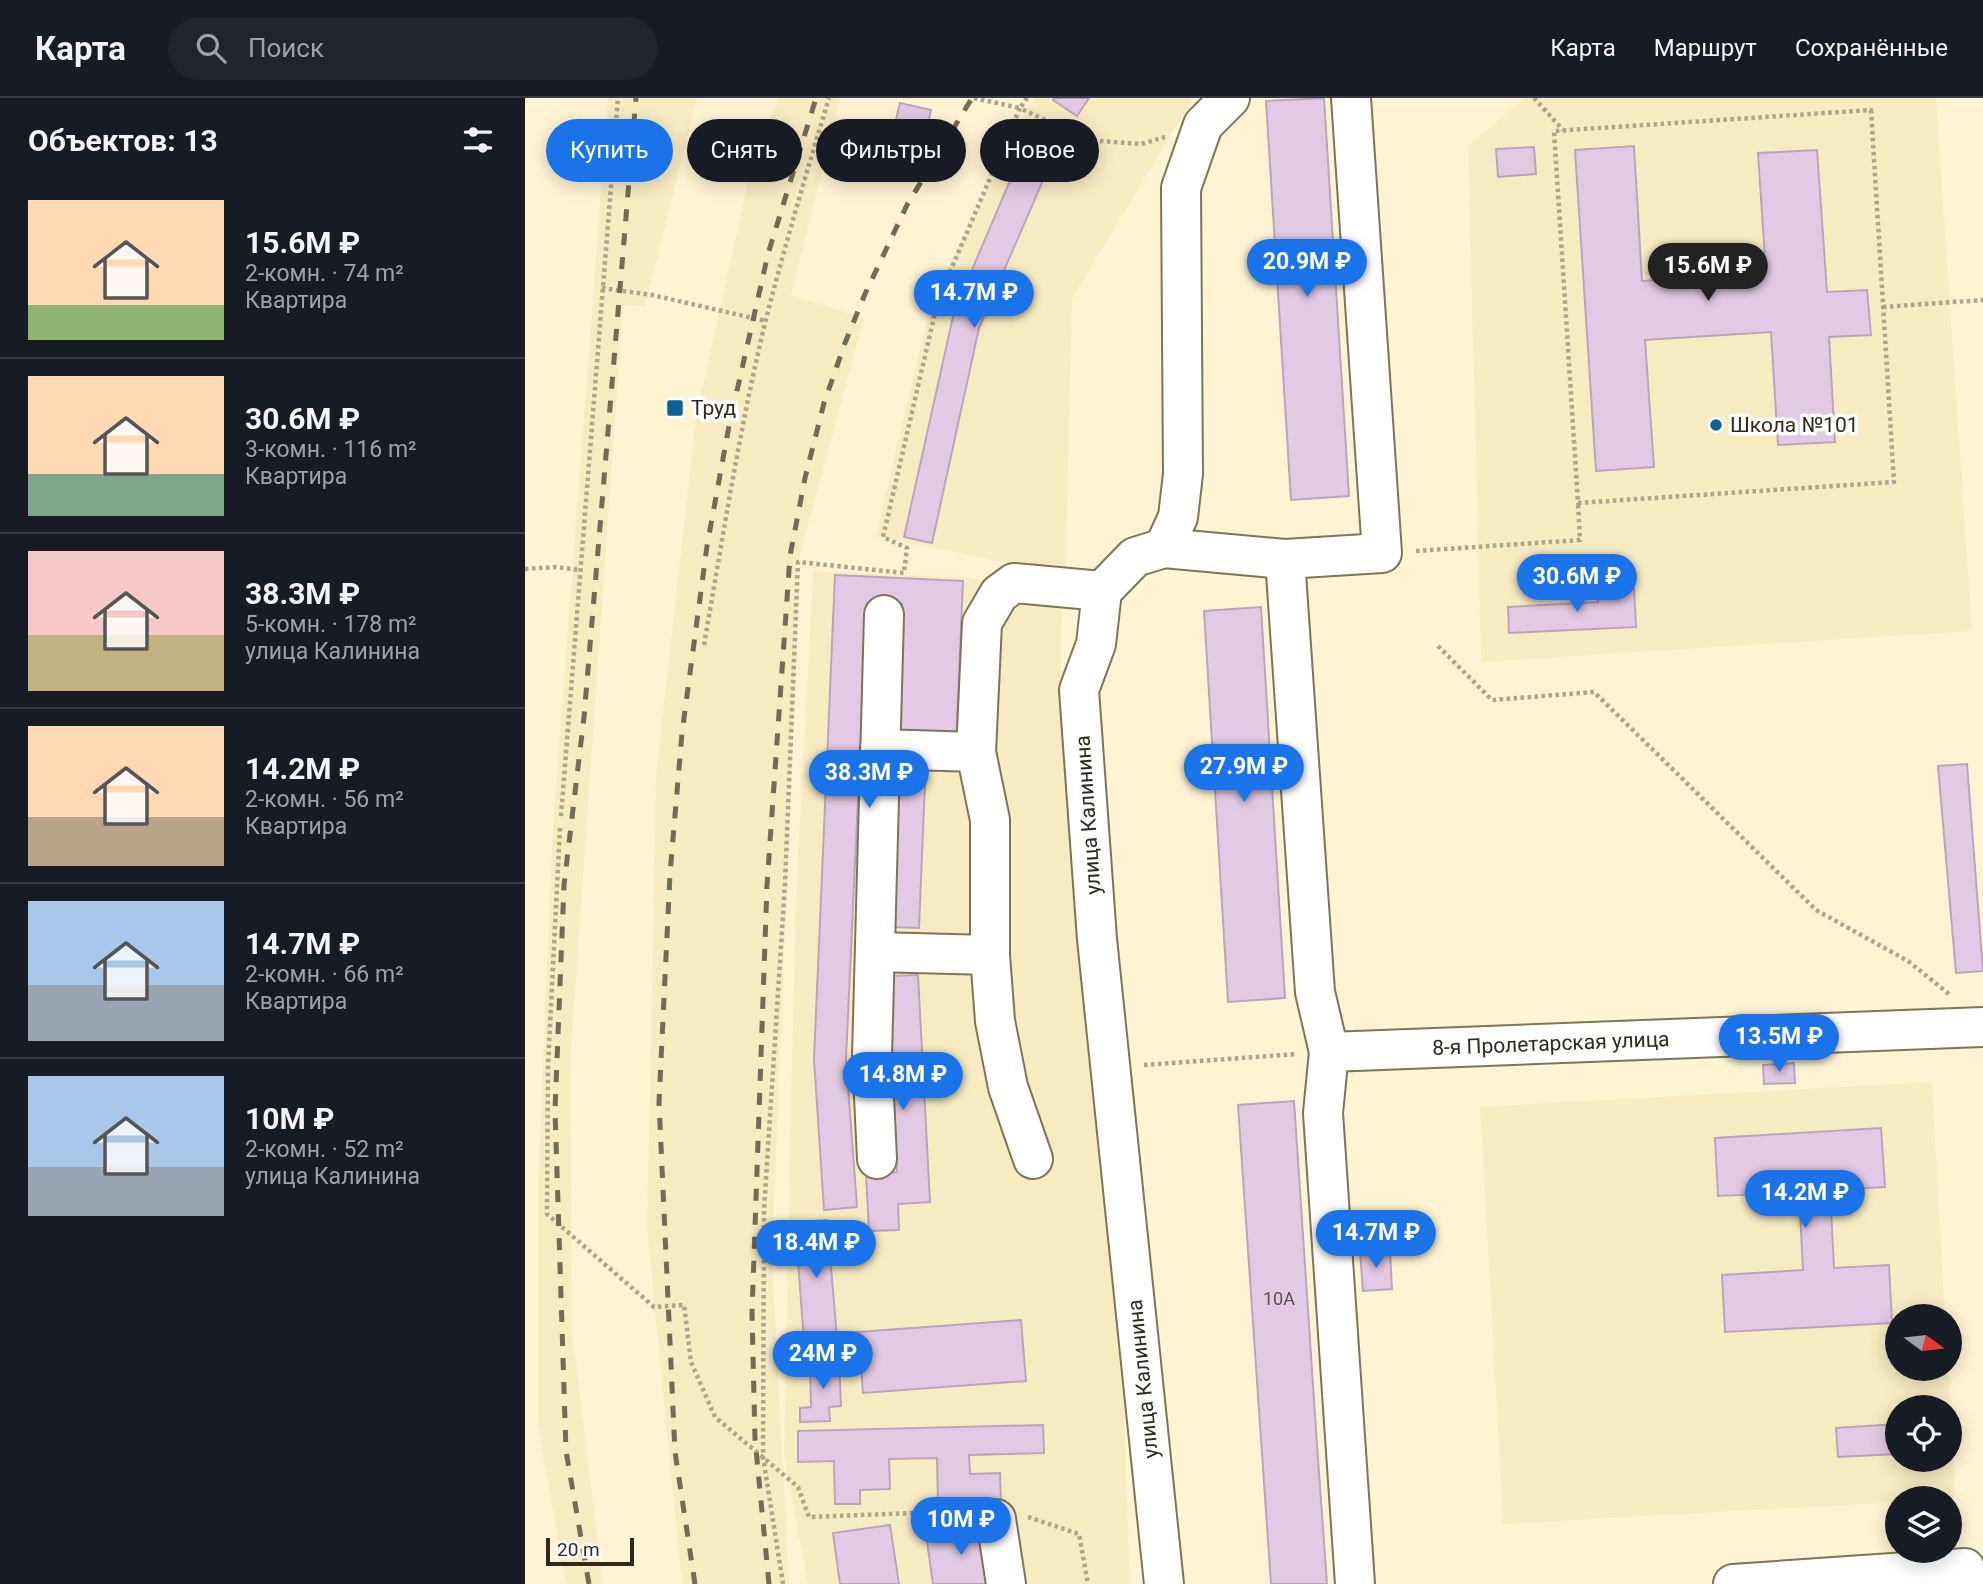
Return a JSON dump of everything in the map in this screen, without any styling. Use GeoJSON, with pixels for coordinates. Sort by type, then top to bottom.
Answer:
{"type":"FeatureCollection","features":[{"type":"Feature","properties":{"kind":"street"},"geometry":{"type":"LineString","coordinates":[[1164,548],[1178,517],[1183,474],[1181,188],[1203,125],[1230,98]]}},
{"type":"Feature","properties":{"kind":"street"},"geometry":{"type":"LineString","coordinates":[[1033,1159],[1008,1087],[995,1021],[991,955],[990,820],[976,752],[982,623],[999,594],[1014,583],[1103,591],[1135,557],[1164,548],[1285,559],[1382,553],[1351,98]]}},
{"type":"Feature","properties":{"kind":"street"},"geometry":{"type":"LineString","coordinates":[[1285,559],[1315,992],[1329,1052],[1322,1113],[1355,1584]]}},
{"type":"Feature","properties":{"kind":"street","name":"улица Калинина"},"geometry":{"type":"LineString","coordinates":[[1103,591],[1096,644],[1079,690],[1097,939],[1164,1584]]}},
{"type":"Feature","properties":{"kind":"street"},"geometry":{"type":"LineString","coordinates":[[877,1159],[872,1055],[884,615]]}},
{"type":"Feature","properties":{"kind":"street"},"geometry":{"type":"LineString","coordinates":[[880,750],[976,752]]}},
{"type":"Feature","properties":{"kind":"street"},"geometry":{"type":"LineString","coordinates":[[875,952],[991,955]]}},
{"type":"Feature","properties":{"kind":"street","name":"8-я Пролетарская улица"},"geometry":{"type":"LineString","coordinates":[[1329,1052],[1970,1014]]}},
{"type":"Feature","properties":{"kind":"street"},"geometry":{"type":"LineString","coordinates":[[999,1516],[1006,1584]]}},
{"type":"Feature","properties":{"kind":"street"},"geometry":{"type":"LineString","coordinates":[[1733,1584],[1965,1568],[1966,1584]]}},
{"type":"Feature","properties":{"kind":"path"},"geometry":{"type":"LineString","coordinates":[[561,816],[618,98]]}},
{"type":"Feature","properties":{"kind":"path"},"geometry":{"type":"LineString","coordinates":[[704,645],[737,456],[766,321],[796,206],[829,98]]}},
{"type":"Feature","properties":{"kind":"path"},"geometry":{"type":"LineString","coordinates":[[974,98],[1020,108],[1027,98]]}},
{"type":"Feature","properties":{"kind":"path"},"geometry":{"type":"LineString","coordinates":[[1534,98],[1563,131]]}},
{"type":"Feature","properties":{"kind":"path"},"geometry":{"type":"LineString","coordinates":[[1382,553],[1580,540],[1554,131],[1871,110],[1894,482],[1578,503]]}},
{"type":"Feature","properties":{"kind":"path"},"geometry":{"type":"LineString","coordinates":[[602,288],[652,295],[766,321]]}},
{"type":"Feature","properties":{"kind":"path"},"geometry":{"type":"LineString","coordinates":[[1883,307],[1983,300]]}},
{"type":"Feature","properties":{"kind":"path"},"geometry":{"type":"LineString","coordinates":[[525,569],[556,567],[580,570]]}},
{"type":"Feature","properties":{"kind":"path"},"geometry":{"type":"LineString","coordinates":[[1438,646],[1492,700],[1594,692],[1816,910],[1909,961],[1970,1014]]}},
{"type":"Feature","properties":{"kind":"path"},"geometry":{"type":"LineString","coordinates":[[560,828],[548,1065],[547,1214],[654,1307],[684,1304],[691,1362],[715,1417],[798,1487],[809,1517],[999,1516],[1079,1534],[1089,1584]]}},
{"type":"Feature","properties":{"kind":"path"},"geometry":{"type":"LineString","coordinates":[[1111,1067],[1329,1052]]}},
{"type":"Feature","properties":{"kind":"shaded area"},"geometry":{"type":"Polygon","coordinates":[[[608,98],[697,98],[692,119],[687,119],[687,138],[645,306],[623,305],[571,1052],[572,1329],[603,1584],[566,1584],[538,1426],[538,1179],[553,826],[602,182],[673,182],[673,119],[606,119],[608,98]]]}},
{"type":"Feature","properties":{"kind":"shaded area"},"geometry":{"type":"Polygon","coordinates":[[[778,98],[840,98],[835,119],[816,119],[816,182],[819,182],[791,295],[864,318],[800,555],[772,1259],[789,1584],[682,1584],[647,1230],[656,776],[696,417],[748,182],[802,182],[802,119],[770,119],[778,98]]]}},
{"type":"Feature","properties":{"kind":"shaded area"},"geometry":{"type":"Polygon","coordinates":[[[1035,98],[1193,98],[1072,299],[1066,575],[876,536],[931,303],[991,182],[1099,182],[1099,119],[1022,119],[1035,98]]]}},
{"type":"Feature","properties":{"kind":"shaded area","name":"Школа №101"},"geometry":{"type":"Polygon","coordinates":[[[1525,98],[1936,98],[1972,631],[1481,662],[1468,146],[1525,98]]]}},
{"type":"Feature","properties":{"kind":"shaded area"},"geometry":{"type":"Polygon","coordinates":[[[813,571],[969,578],[1062,597],[1060,698],[1115,1149],[1130,1584],[808,1584],[784,1455],[795,919],[813,571]]]}},
{"type":"Feature","properties":{"kind":"shaded area"},"geometry":{"type":"Polygon","coordinates":[[[1932,1082],[1944,1304],[1885,1304],[1885,1381],[1949,1381],[1949,1395],[1885,1395],[1885,1472],[1954,1472],[1954,1486],[1885,1486],[1885,1503],[1503,1524],[1480,1107],[1932,1082]]]}},
{"type":"Feature","properties":{"kind":"building"},"geometry":{"type":"Polygon","coordinates":[[[1089,98],[1077,116],[1053,100],[1089,98]]]}},
{"type":"Feature","properties":{"kind":"building"},"geometry":{"type":"Polygon","coordinates":[[[1324,98],[1349,496],[1291,500],[1266,101],[1324,98]]]}},
{"type":"Feature","properties":{"kind":"building"},"geometry":{"type":"Polygon","coordinates":[[[900,103],[931,110],[929,119],[896,119],[900,103]]]}},
{"type":"Feature","properties":{"kind":"building"},"geometry":{"type":"Polygon","coordinates":[[[1634,146],[1642,281],[1766,273],[1758,153],[1817,150],[1827,292],[1867,290],[1871,335],[1829,337],[1835,442],[1778,445],[1771,332],[1645,340],[1654,467],[1596,471],[1575,150],[1634,146]]]}},
{"type":"Feature","properties":{"kind":"building"},"geometry":{"type":"Polygon","coordinates":[[[1534,147],[1536,174],[1498,177],[1496,149],[1534,147]]]}},
{"type":"Feature","properties":{"kind":"building"},"geometry":{"type":"Polygon","coordinates":[[[1010,182],[1042,182],[979,328],[932,543],[904,537],[954,312],[1010,182]]]}},
{"type":"Feature","properties":{"kind":"building"},"geometry":{"type":"Polygon","coordinates":[[[835,575],[963,581],[956,745],[895,743],[902,604],[867,603],[846,1059],[857,1207],[824,1210],[814,1059],[835,575]]]}},
{"type":"Feature","properties":{"kind":"building"},"geometry":{"type":"Polygon","coordinates":[[[1634,589],[1636,627],[1509,633],[1508,607],[1598,602],[1598,590],[1634,589]]]}},
{"type":"Feature","properties":{"kind":"building"},"geometry":{"type":"Polygon","coordinates":[[[1261,607],[1285,998],[1228,1002],[1204,611],[1261,607]]]}},
{"type":"Feature","properties":{"kind":"building"},"geometry":{"type":"Polygon","coordinates":[[[898,758],[926,759],[919,928],[891,927],[898,758]]]}},
{"type":"Feature","properties":{"kind":"building"},"geometry":{"type":"Polygon","coordinates":[[[1967,764],[1983,971],[1956,973],[1938,766],[1967,764]]]}},
{"type":"Feature","properties":{"kind":"building"},"geometry":{"type":"Polygon","coordinates":[[[918,975],[930,1202],[898,1204],[899,1230],[869,1231],[866,1174],[897,1172],[887,976],[918,975]]]}},
{"type":"Feature","properties":{"kind":"building"},"geometry":{"type":"Polygon","coordinates":[[[1794,1063],[1795,1083],[1764,1084],[1763,1065],[1794,1063]]]}},
{"type":"Feature","properties":{"kind":"building"},"geometry":{"type":"Polygon","coordinates":[[[1294,1101],[1327,1584],[1271,1584],[1238,1105],[1294,1101]]]}},
{"type":"Feature","properties":{"kind":"building"},"geometry":{"type":"Polygon","coordinates":[[[1881,1128],[1885,1187],[1830,1190],[1834,1268],[1889,1265],[1891,1304],[1885,1304],[1885,1323],[1725,1332],[1722,1275],[1803,1270],[1799,1192],[1718,1196],[1715,1138],[1881,1128]]]}},
{"type":"Feature","properties":{"kind":"building"},"geometry":{"type":"Polygon","coordinates":[[[827,1220],[837,1338],[804,1340],[795,1222],[827,1220]]]}},
{"type":"Feature","properties":{"kind":"building"},"geometry":{"type":"Polygon","coordinates":[[[1390,1250],[1392,1289],[1363,1291],[1360,1252],[1390,1250]]]}},
{"type":"Feature","properties":{"kind":"building"},"geometry":{"type":"Polygon","coordinates":[[[1021,1320],[1026,1381],[863,1393],[861,1365],[847,1365],[845,1333],[1021,1320]]]}},
{"type":"Feature","properties":{"kind":"building"},"geometry":{"type":"Polygon","coordinates":[[[839,1359],[841,1406],[829,1407],[830,1421],[800,1422],[800,1408],[811,1407],[810,1360],[839,1359]]]}},
{"type":"Feature","properties":{"kind":"building"},"geometry":{"type":"Polygon","coordinates":[[[1043,1425],[1044,1453],[969,1455],[970,1474],[1000,1473],[1001,1503],[938,1505],[937,1458],[889,1459],[890,1489],[860,1490],[860,1504],[835,1504],[834,1461],[798,1462],[798,1431],[1043,1425]]]}},
{"type":"Feature","properties":{"kind":"building"},"geometry":{"type":"Polygon","coordinates":[[[1885,1425],[1885,1455],[1838,1457],[1836,1428],[1885,1425]]]}},
{"type":"Feature","properties":{"kind":"building"},"geometry":{"type":"Polygon","coordinates":[[[890,1525],[899,1584],[840,1584],[833,1533],[890,1525]]]}},
{"type":"Feature","properties":{"kind":"building"},"geometry":{"type":"Polygon","coordinates":[[[987,1525],[995,1584],[933,1584],[926,1534],[987,1525]]]}},
{"type":"Feature","properties":{"kind":"railway"},"geometry":{"type":"LineString","coordinates":[[589,1584],[566,1451],[555,1110],[564,885],[584,717],[636,98]]}},
{"type":"Feature","properties":{"kind":"railway"},"geometry":{"type":"LineString","coordinates":[[695,1584],[675,1452],[659,1102],[670,874],[682,733],[707,546],[729,426],[768,254],[816,98]]}},
{"type":"Feature","properties":{"kind":"railway"},"geometry":{"type":"LineString","coordinates":[[769,1584],[755,1439],[752,1313],[767,885],[790,556],[805,478],[824,403],[845,343],[907,205],[972,98]]}},
{"type":"Feature","properties":{"kind":"place","name":"Труд"},"geometry":{"type":"Point","coordinates":[675,408]}},
{"type":"Feature","properties":{"kind":"place","name":"Школа №101"},"geometry":{"type":"Point","coordinates":[1716,425]}}]}
